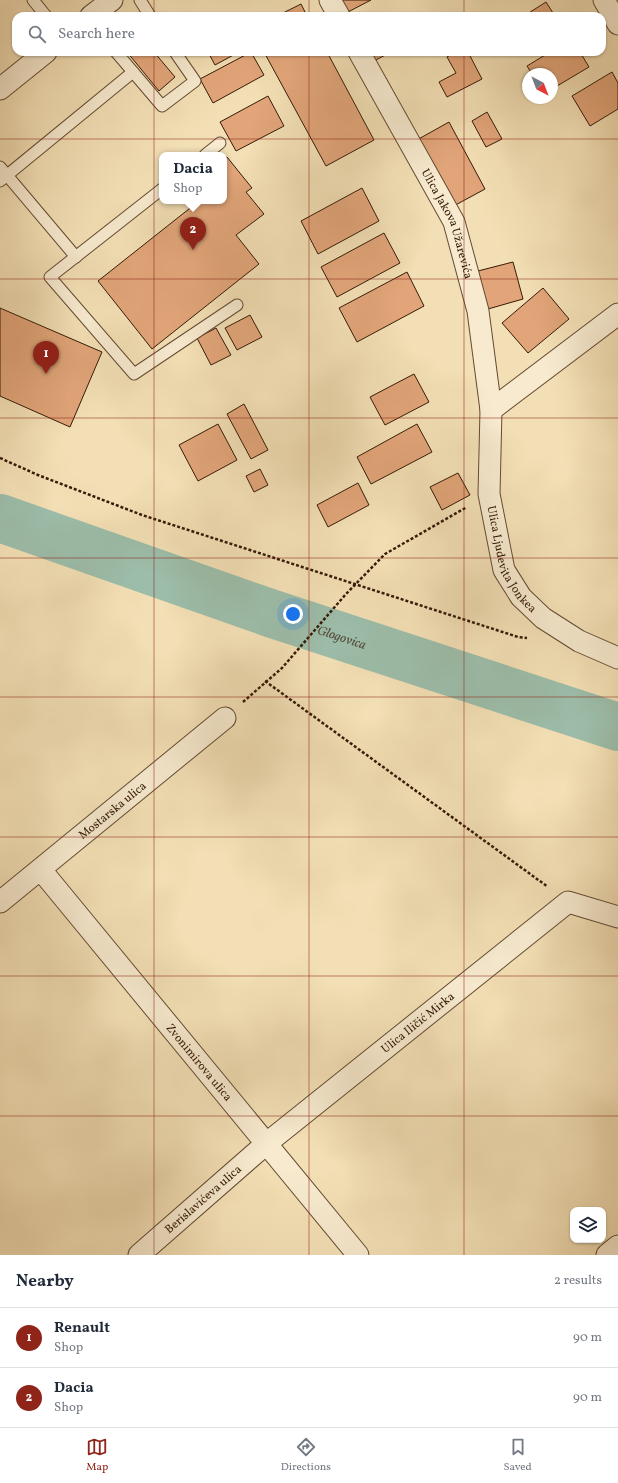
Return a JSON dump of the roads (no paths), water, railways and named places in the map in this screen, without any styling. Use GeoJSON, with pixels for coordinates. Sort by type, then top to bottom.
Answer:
{"type":"FeatureCollection","features":[{"type":"Feature","properties":{"kind":"street"},"geometry":{"type":"LineString","coordinates":[[96,12],[112,0]]}},
{"type":"Feature","properties":{"kind":"street"},"geometry":{"type":"LineString","coordinates":[[330,0],[337,12]]}},
{"type":"Feature","properties":{"kind":"street"},"geometry":{"type":"LineString","coordinates":[[604,0],[618,24]]}},
{"type":"Feature","properties":{"kind":"street"},"geometry":{"type":"LineString","coordinates":[[0,89],[41,56]]}},
{"type":"Feature","properties":{"kind":"street","name":"Ulica Jakova Užarevića"},"geometry":{"type":"LineString","coordinates":[[361,56],[454,222],[478,311],[491,410]]}},
{"type":"Feature","properties":{"kind":"street"},"geometry":{"type":"LineString","coordinates":[[491,410],[618,314]]}},
{"type":"Feature","properties":{"kind":"street","name":"Ulica Ljudevita Jonkea"},"geometry":{"type":"LineString","coordinates":[[491,410],[489,494],[504,570],[521,597],[543,618],[568,634],[618,658]]}},
{"type":"Feature","properties":{"kind":"street","name":"Mostarska ulica"},"geometry":{"type":"LineString","coordinates":[[0,902],[225,718]]}},
{"type":"Feature","properties":{"kind":"street","name":"Zvonimirova ulica"},"geometry":{"type":"LineString","coordinates":[[41,870],[358,1255]]}},
{"type":"Feature","properties":{"kind":"street","name":"Ulica Iličić Mirka"},"geometry":{"type":"LineString","coordinates":[[267,1143],[568,902],[618,917]]}},
{"type":"Feature","properties":{"kind":"street","name":"Berislavićeva ulica"},"geometry":{"type":"LineString","coordinates":[[139,1255],[267,1143]]}},
{"type":"Feature","properties":{"kind":"street"},"geometry":{"type":"LineString","coordinates":[[607,1255],[618,1246]]}},
{"type":"Feature","properties":{"kind":"lane"},"geometry":{"type":"LineString","coordinates":[[33,0],[43,12]]}},
{"type":"Feature","properties":{"kind":"lane"},"geometry":{"type":"LineString","coordinates":[[140,0],[148,12]]}},
{"type":"Feature","properties":{"kind":"lane"},"geometry":{"type":"LineString","coordinates":[[119,56],[162,106],[195,81],[178,56]]}},
{"type":"Feature","properties":{"kind":"lane"},"geometry":{"type":"LineString","coordinates":[[76,257],[2,174],[133,72]]}},
{"type":"Feature","properties":{"kind":"lane"},"geometry":{"type":"LineString","coordinates":[[209,152],[220,143]]}},
{"type":"Feature","properties":{"kind":"lane"},"geometry":{"type":"LineString","coordinates":[[159,191],[50,277],[134,374],[237,305]]}},
{"type":"Feature","properties":{"kind":"waterway","name":"Glogovica"},"geometry":{"type":"LineString","coordinates":[[0,518],[270,613],[618,727]]}},
{"type":"Feature","properties":{"kind":"place","name":"Dacia"},"geometry":{"type":"Point","coordinates":[193,250]}},
{"type":"Feature","properties":{"kind":"place","name":"Renault"},"geometry":{"type":"Point","coordinates":[46,374]}}]}
